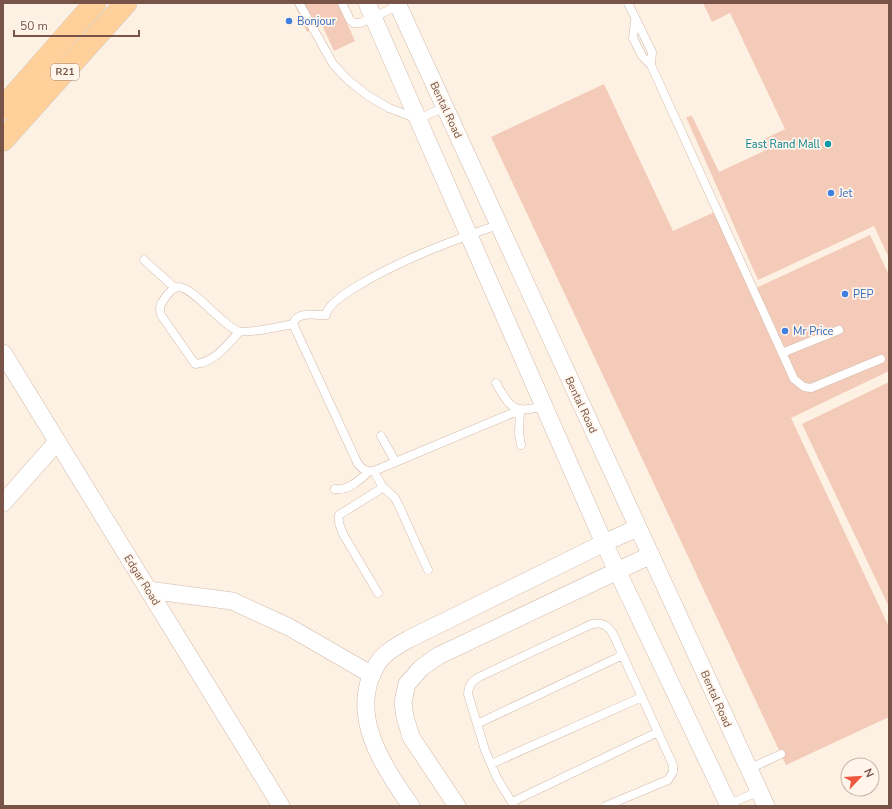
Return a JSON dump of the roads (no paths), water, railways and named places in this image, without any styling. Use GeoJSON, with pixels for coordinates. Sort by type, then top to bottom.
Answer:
{"type":"FeatureCollection","features":[{"type":"Feature","properties":{"kind":"main road","name":"R21"},"geometry":{"type":"LineString","coordinates":[[3,108],[95,3]]}},
{"type":"Feature","properties":{"kind":"main road","name":"R21"},"geometry":{"type":"LineString","coordinates":[[3,140],[126,3]]}},
{"type":"Feature","properties":{"kind":"street","name":"Bental Road"},"geometry":{"type":"LineString","coordinates":[[400,4],[498,225],[762,798]]}},
{"type":"Feature","properties":{"kind":"street"},"geometry":{"type":"LineString","coordinates":[[370,10],[604,543],[727,806]]}},
{"type":"Feature","properties":{"kind":"street","name":"Edgar Road"},"geometry":{"type":"LineString","coordinates":[[3,352],[281,806]]}},
{"type":"Feature","properties":{"kind":"street"},"geometry":{"type":"LineString","coordinates":[[3,503],[57,442]]}},
{"type":"Feature","properties":{"kind":"street"},"geometry":{"type":"LineString","coordinates":[[411,806],[392,780],[375,747],[368,724],[365,705],[369,682],[376,665],[390,650],[409,639],[637,528]]}},
{"type":"Feature","properties":{"kind":"street"},"geometry":{"type":"LineString","coordinates":[[457,806],[411,737],[404,717],[403,702],[408,684],[421,668],[438,656],[618,572],[651,555]]}},
{"type":"Feature","properties":{"kind":"street"},"geometry":{"type":"LineString","coordinates":[[148,590],[232,601],[289,627],[372,675]]}},
{"type":"Feature","properties":{"kind":"lane"},"geometry":{"type":"LineString","coordinates":[[300,3],[333,64],[348,80],[367,95],[383,104],[418,119],[445,107]]}},
{"type":"Feature","properties":{"kind":"lane"},"geometry":{"type":"LineString","coordinates":[[342,3],[350,20],[354,23],[360,23],[370,10],[400,4]]}},
{"type":"Feature","properties":{"kind":"lane"},"geometry":{"type":"LineString","coordinates":[[628,3],[635,20],[633,38],[642,56],[651,65],[794,380],[804,387],[811,388],[881,359]]}},
{"type":"Feature","properties":{"kind":"lane"},"geometry":{"type":"LineString","coordinates":[[293,324],[297,318],[305,314],[326,315],[331,306],[343,295],[384,270],[433,248],[498,225]]}},
{"type":"Feature","properties":{"kind":"lane"},"geometry":{"type":"LineString","coordinates":[[144,260],[174,288]]}},
{"type":"Feature","properties":{"kind":"lane"},"geometry":{"type":"LineString","coordinates":[[239,332],[190,292],[180,287],[174,288],[165,297],[160,306],[161,315],[195,364],[210,359],[225,347],[239,332],[293,324]]}},
{"type":"Feature","properties":{"kind":"lane"},"geometry":{"type":"LineString","coordinates":[[293,324],[358,464],[362,469],[371,471],[382,486],[394,498],[428,570]]}},
{"type":"Feature","properties":{"kind":"lane"},"geometry":{"type":"LineString","coordinates":[[782,353],[839,330]]}},
{"type":"Feature","properties":{"kind":"lane"},"geometry":{"type":"LineString","coordinates":[[496,383],[509,405],[520,410]]}},
{"type":"Feature","properties":{"kind":"lane"},"geometry":{"type":"LineString","coordinates":[[335,489],[340,490],[353,484],[371,471],[520,410],[545,406]]}},
{"type":"Feature","properties":{"kind":"lane"},"geometry":{"type":"LineString","coordinates":[[520,410],[519,433],[521,445]]}},
{"type":"Feature","properties":{"kind":"lane"},"geometry":{"type":"LineString","coordinates":[[381,436],[395,461]]}},
{"type":"Feature","properties":{"kind":"lane"},"geometry":{"type":"LineString","coordinates":[[378,593],[343,534],[339,526],[338,518],[339,515],[379,490],[382,486]]}},
{"type":"Feature","properties":{"kind":"lane"},"geometry":{"type":"LineString","coordinates":[[606,806],[668,780],[673,772],[673,765],[658,732],[642,697],[623,655],[611,630],[605,625],[599,623],[592,624],[479,677],[470,683],[468,694],[491,764],[497,778],[513,804],[658,732]]}},
{"type":"Feature","properties":{"kind":"lane"},"geometry":{"type":"LineString","coordinates":[[477,724],[623,655]]}},
{"type":"Feature","properties":{"kind":"lane"},"geometry":{"type":"LineString","coordinates":[[491,764],[642,697]]}},
{"type":"Feature","properties":{"kind":"lane"},"geometry":{"type":"LineString","coordinates":[[749,769],[781,754]]}},
{"type":"Feature","properties":{"kind":"lane"},"geometry":{"type":"LineString","coordinates":[[727,806],[762,798]]}},
{"type":"Feature","properties":{"kind":"place","name":"Bonjour"},"geometry":{"type":"Point","coordinates":[289,21]}},
{"type":"Feature","properties":{"kind":"place","name":"East Rand Mall"},"geometry":{"type":"Point","coordinates":[828,144]}},
{"type":"Feature","properties":{"kind":"place","name":"Jet"},"geometry":{"type":"Point","coordinates":[831,193]}},
{"type":"Feature","properties":{"kind":"place","name":"PEP"},"geometry":{"type":"Point","coordinates":[845,294]}},
{"type":"Feature","properties":{"kind":"place","name":"Mr Price"},"geometry":{"type":"Point","coordinates":[785,331]}}]}
